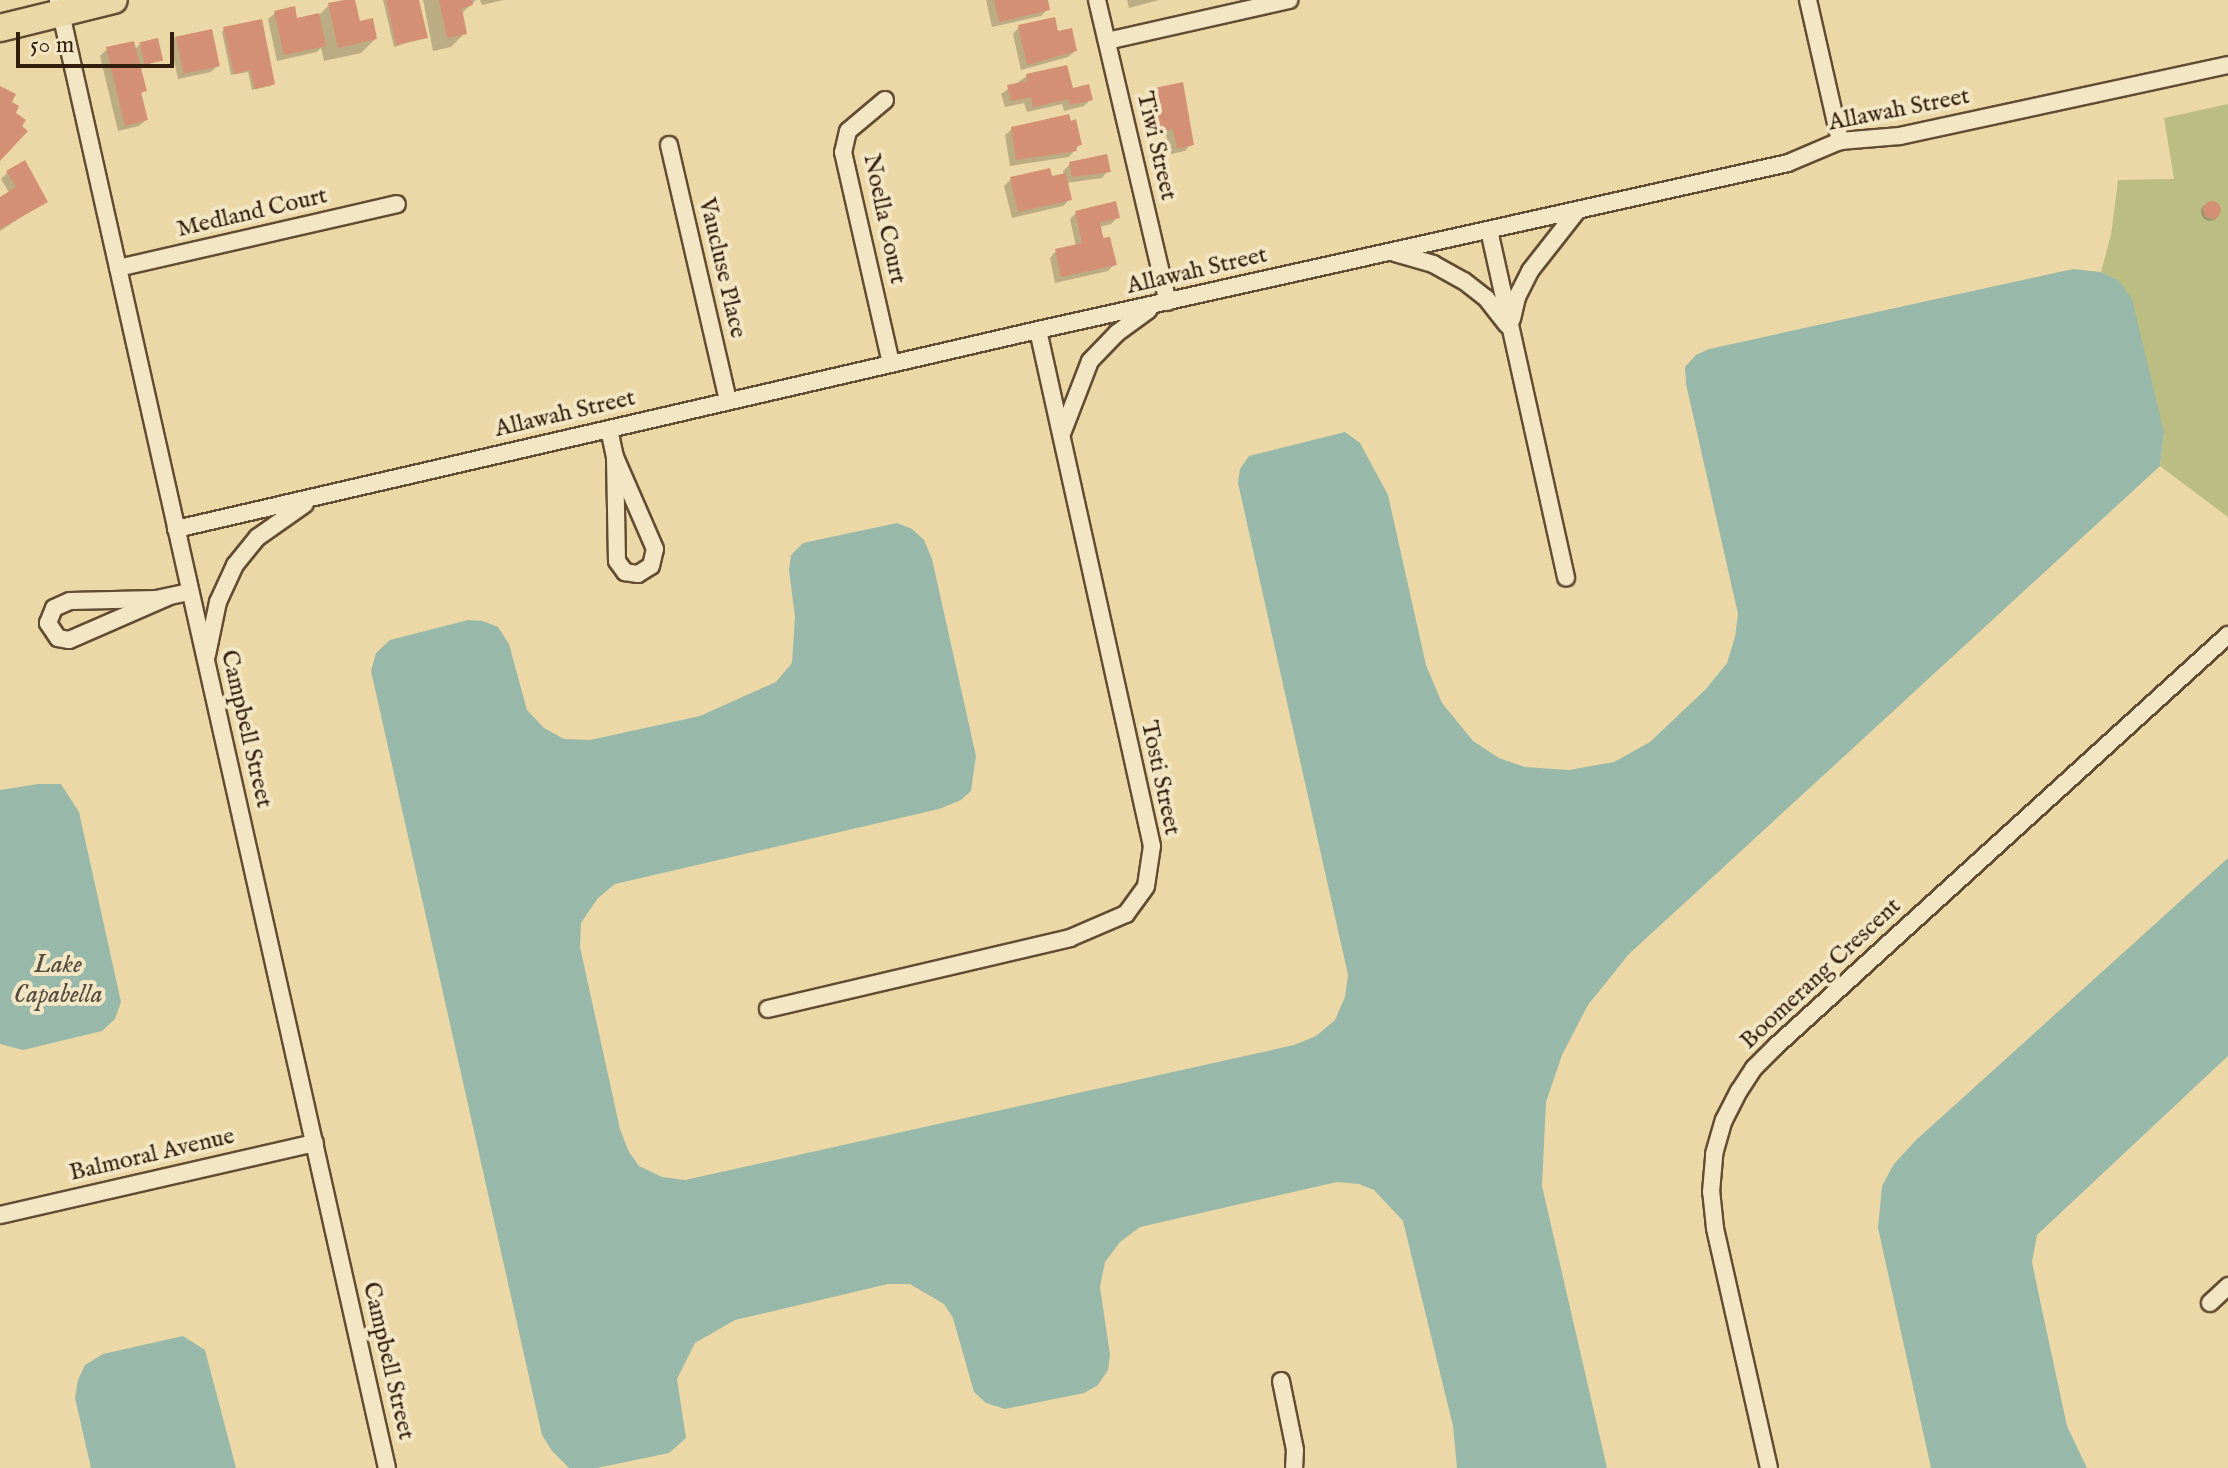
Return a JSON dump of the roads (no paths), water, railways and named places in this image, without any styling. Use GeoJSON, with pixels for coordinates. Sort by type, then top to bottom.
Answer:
{"type":"FeatureCollection","features":[{"type":"Feature","properties":{"kind":"main road"},"geometry":{"type":"LineString","coordinates":[[0,28],[59,7],[114,0]]}},
{"type":"Feature","properties":{"kind":"street","name":"Tiwi Street"},"geometry":{"type":"LineString","coordinates":[[1097,0],[1162,304]]}},
{"type":"Feature","properties":{"kind":"street"},"geometry":{"type":"LineString","coordinates":[[1107,41],[1289,0]]}},
{"type":"Feature","properties":{"kind":"street"},"geometry":{"type":"LineString","coordinates":[[1808,0],[1840,141]]}},
{"type":"Feature","properties":{"kind":"street","name":"Campbell Street"},"geometry":{"type":"LineString","coordinates":[[59,7],[387,1468]]}},
{"type":"Feature","properties":{"kind":"street","name":"Allawah Street"},"geometry":{"type":"LineString","coordinates":[[176,529],[1038,330],[1788,163],[1840,141],[1900,136],[2228,65]]}},
{"type":"Feature","properties":{"kind":"street","name":"Noella Court"},"geometry":{"type":"LineString","coordinates":[[885,100],[848,131],[843,152],[891,364]]}},
{"type":"Feature","properties":{"kind":"street","name":"Vaucluse Place"},"geometry":{"type":"LineString","coordinates":[[669,145],[728,401]]}},
{"type":"Feature","properties":{"kind":"street","name":"Medland Court"},"geometry":{"type":"LineString","coordinates":[[118,268],[397,204]]}},
{"type":"Feature","properties":{"kind":"street"},"geometry":{"type":"LineString","coordinates":[[1513,333],[1515,305],[1530,271],[1577,211]]}},
{"type":"Feature","properties":{"kind":"street"},"geometry":{"type":"LineString","coordinates":[[1489,230],[1566,578]]}},
{"type":"Feature","properties":{"kind":"street"},"geometry":{"type":"LineString","coordinates":[[1392,252],[1433,264],[1464,281],[1486,298],[1513,333]]}},
{"type":"Feature","properties":{"kind":"street"},"geometry":{"type":"LineString","coordinates":[[1062,435],[1076,391],[1090,361],[1117,333],[1162,304]]}},
{"type":"Feature","properties":{"kind":"street","name":"Tosti Street"},"geometry":{"type":"LineString","coordinates":[[768,1009],[1070,938],[1126,914],[1146,886],[1152,846],[1038,330]]}},
{"type":"Feature","properties":{"kind":"street"},"geometry":{"type":"LineString","coordinates":[[609,429],[615,457],[617,561],[625,572],[638,574],[651,566],[655,549],[615,457]]}},
{"type":"Feature","properties":{"kind":"street"},"geometry":{"type":"LineString","coordinates":[[206,662],[220,595],[240,558],[275,523],[320,496]]}},
{"type":"Feature","properties":{"kind":"street"},"geometry":{"type":"LineString","coordinates":[[168,597],[74,639],[58,638],[49,625],[51,611],[67,602],[168,597],[190,592]]}},
{"type":"Feature","properties":{"kind":"street","name":"Boomerang Crescent"},"geometry":{"type":"LineString","coordinates":[[1769,1468],[1715,1228],[1711,1192],[1720,1131],[1739,1091],[1776,1046],[2228,635]]}},
{"type":"Feature","properties":{"kind":"street","name":"Balmoral Avenue"},"geometry":{"type":"LineString","coordinates":[[0,1215],[315,1143]]}},
{"type":"Feature","properties":{"kind":"street"},"geometry":{"type":"LineString","coordinates":[[2210,1303],[2228,1286]]}},
{"type":"Feature","properties":{"kind":"street"},"geometry":{"type":"LineString","coordinates":[[1281,1381],[1295,1450],[1294,1468]]}},
{"type":"Feature","properties":{"kind":"water"},"geometry":{"type":"Polygon","coordinates":[[[2073,269],[2101,272],[2118,280],[2132,299],[2164,432],[2160,466],[1629,954],[1588,1005],[1562,1055],[1546,1102],[1542,1186],[1607,1468],[1457,1468],[1453,1426],[1403,1221],[1374,1190],[1359,1184],[1337,1182],[1140,1227],[1120,1242],[1105,1262],[1100,1287],[1110,1355],[1108,1370],[1098,1385],[1084,1393],[1005,1409],[986,1403],[974,1392],[953,1318],[944,1304],[910,1284],[888,1284],[735,1320],[695,1343],[677,1379],[686,1438],[669,1453],[597,1468],[569,1468],[552,1451],[542,1435],[371,671],[376,653],[390,640],[468,620],[483,621],[498,627],[509,644],[527,710],[544,728],[564,739],[590,740],[700,716],[776,682],[792,663],[795,617],[789,570],[791,555],[803,543],[897,523],[912,529],[924,540],[932,559],[976,756],[971,791],[961,800],[939,809],[615,884],[598,898],[581,923],[580,947],[620,1129],[629,1152],[639,1166],[662,1177],[685,1180],[1294,1045],[1316,1036],[1335,1020],[1345,997],[1348,975],[1238,483],[1240,469],[1249,456],[1345,432],[1360,443],[1388,495],[1426,665],[1442,703],[1473,741],[1499,758],[1525,767],[1569,770],[1614,762],[1650,742],[1706,689],[1727,663],[1735,637],[1738,614],[1686,384],[1685,367],[1696,355],[1709,349],[2073,269]]]}},
{"type":"Feature","properties":{"kind":"water","name":"Lake Capabella"},"geometry":{"type":"Polygon","coordinates":[[[61,784],[79,812],[121,1002],[115,1019],[102,1031],[23,1050],[0,1044],[0,790],[61,784]]]}},
{"type":"Feature","properties":{"kind":"water"},"geometry":{"type":"Polygon","coordinates":[[[2228,858],[2228,1056],[2037,1235],[2032,1262],[2041,1305],[2067,1426],[2087,1468],[1931,1468],[1878,1228],[1882,1186],[1894,1164],[1915,1141],[2228,858]]]}},
{"type":"Feature","properties":{"kind":"water"},"geometry":{"type":"Polygon","coordinates":[[[183,1336],[205,1350],[236,1468],[91,1468],[75,1398],[85,1365],[103,1354],[183,1336]]]}}]}
